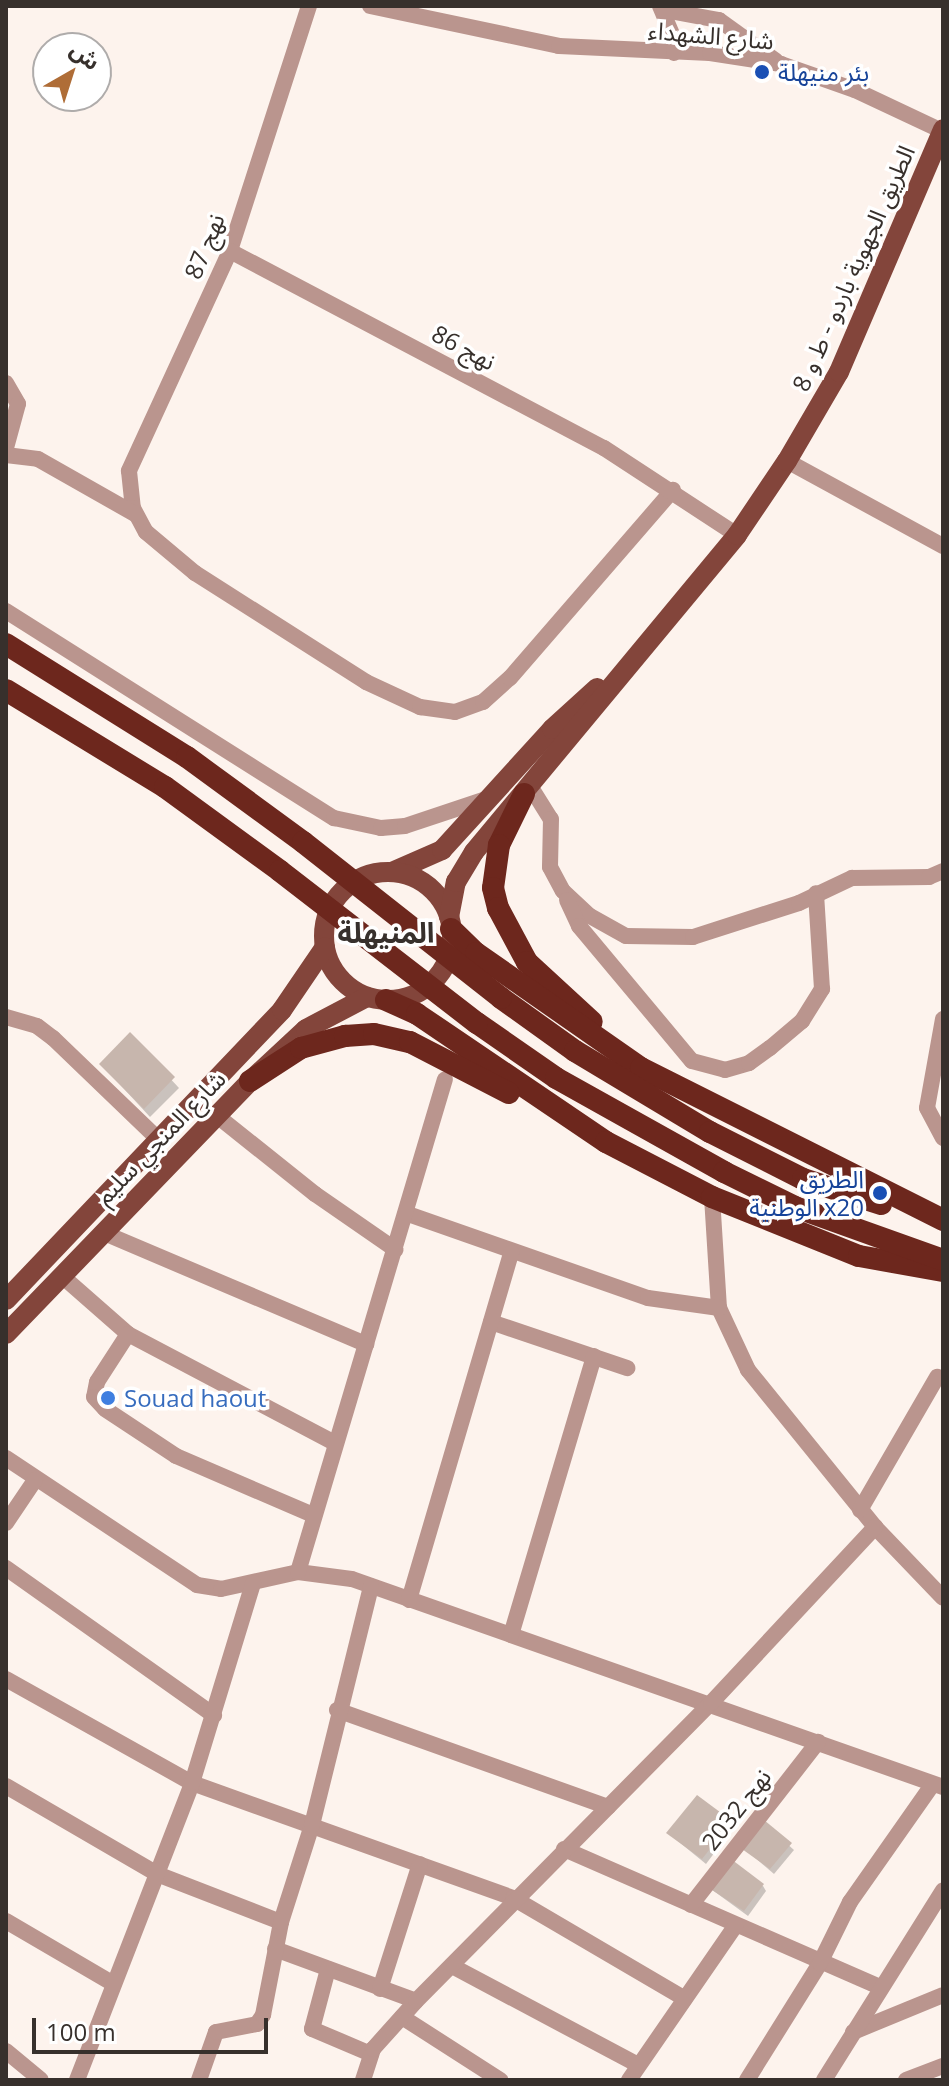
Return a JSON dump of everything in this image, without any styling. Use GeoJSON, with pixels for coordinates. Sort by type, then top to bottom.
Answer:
{"type":"FeatureCollection","features":[{"type":"Feature","properties":{"kind":"highway"},"geometry":{"type":"LineString","coordinates":[[6,644],[187,757],[303,842],[501,998],[575,1051],[710,1132],[803,1179],[943,1222]]}},
{"type":"Feature","properties":{"kind":"highway"},"geometry":{"type":"LineString","coordinates":[[6,690],[165,787],[477,1023],[556,1078],[710,1165],[795,1207],[943,1260]]}},
{"type":"Feature","properties":{"kind":"highway"},"geometry":{"type":"LineString","coordinates":[[527,790],[504,827],[494,867],[493,888],[509,936],[563,995],[675,1086]]}},
{"type":"Feature","properties":{"kind":"highway"},"geometry":{"type":"LineString","coordinates":[[450,923],[557,1012],[675,1086],[943,1222]]}},
{"type":"Feature","properties":{"kind":"highway"},"geometry":{"type":"LineString","coordinates":[[376,998],[417,1014],[606,1142]]}},
{"type":"Feature","properties":{"kind":"highway"},"geometry":{"type":"LineString","coordinates":[[250,1081],[301,1048],[345,1036],[374,1034],[410,1042],[712,1197],[859,1256],[943,1271]]}},
{"type":"Feature","properties":{"kind":"main road","name":"الطريق الجهوية باردو - ط و 8"},"geometry":{"type":"LineString","coordinates":[[450,923],[464,866],[633,656],[737,535],[787,461],[844,361],[942,130]]}},
{"type":"Feature","properties":{"kind":"main road","name":"الطريق الجهوية باردو - ط و 8"},"geometry":{"type":"LineString","coordinates":[[389,872],[442,850],[552,729],[633,656]]}},
{"type":"Feature","properties":{"kind":"main road"},"geometry":{"type":"LineString","coordinates":[[389,872],[426,885],[450,923],[446,964],[421,991],[376,998],[339,978],[325,947],[328,914],[339,895],[356,881],[389,872]]}},
{"type":"Feature","properties":{"kind":"main road","name":"شارع المنجي سليم"},"geometry":{"type":"LineString","coordinates":[[6,1300],[282,1010],[325,947]]}},
{"type":"Feature","properties":{"kind":"main road","name":"شارع المنجي سليم"},"geometry":{"type":"LineString","coordinates":[[6,1334],[216,1115],[306,1029],[376,998]]}},
{"type":"Feature","properties":{"kind":"street","name":"نهج 87"},"geometry":{"type":"LineString","coordinates":[[135,514],[129,496],[133,458],[230,251],[309,6]]}},
{"type":"Feature","properties":{"kind":"street","name":"شارع الشهداء"},"geometry":{"type":"LineString","coordinates":[[370,6],[559,46],[781,64],[855,90],[942,130]]}},
{"type":"Feature","properties":{"kind":"street"},"geometry":{"type":"LineString","coordinates":[[674,53],[675,41],[662,8],[722,13],[781,64]]}},
{"type":"Feature","properties":{"kind":"street","name":"نهج 86"},"geometry":{"type":"LineString","coordinates":[[230,251],[604,448],[673,490],[737,535]]}},
{"type":"Feature","properties":{"kind":"street"},"geometry":{"type":"LineString","coordinates":[[6,383],[18,404],[6,448]]}},
{"type":"Feature","properties":{"kind":"street"},"geometry":{"type":"LineString","coordinates":[[6,455],[38,459],[135,514],[156,544],[185,566],[366,682],[420,707],[455,712],[483,702],[510,678],[673,490]]}},
{"type":"Feature","properties":{"kind":"street"},"geometry":{"type":"LineString","coordinates":[[787,461],[943,546]]}},
{"type":"Feature","properties":{"kind":"street"},"geometry":{"type":"LineString","coordinates":[[6,611],[334,818],[381,828],[405,826],[491,797]]}},
{"type":"Feature","properties":{"kind":"street"},"geometry":{"type":"LineString","coordinates":[[527,790],[551,819],[550,867],[579,926],[692,1061],[725,1070],[749,1063],[802,1021],[822,989],[816,893]]}},
{"type":"Feature","properties":{"kind":"street"},"geometry":{"type":"LineString","coordinates":[[563,891],[590,916],[626,936],[673,940],[852,878],[929,877],[943,871]]}},
{"type":"Feature","properties":{"kind":"street"},"geometry":{"type":"LineString","coordinates":[[6,1017],[37,1026],[53,1038],[160,1141]]}},
{"type":"Feature","properties":{"kind":"street"},"geometry":{"type":"LineString","coordinates":[[943,1019],[927,1108],[943,1138]]}},
{"type":"Feature","properties":{"kind":"street"},"geometry":{"type":"LineString","coordinates":[[298,1572],[335,1443],[408,1214],[445,1079]]}},
{"type":"Feature","properties":{"kind":"street"},"geometry":{"type":"LineString","coordinates":[[216,1115],[315,1194],[396,1250]]}},
{"type":"Feature","properties":{"kind":"street"},"geometry":{"type":"LineString","coordinates":[[712,1197],[719,1308],[728,1335],[768,1402],[875,1527],[943,1598]]}},
{"type":"Feature","properties":{"kind":"street"},"geometry":{"type":"LineString","coordinates":[[408,1214],[511,1253],[662,1302],[719,1308]]}},
{"type":"Feature","properties":{"kind":"street"},"geometry":{"type":"LineString","coordinates":[[104,1233],[366,1344]]}},
{"type":"Feature","properties":{"kind":"street"},"geometry":{"type":"LineString","coordinates":[[409,1600],[511,1253]]}},
{"type":"Feature","properties":{"kind":"street"},"geometry":{"type":"LineString","coordinates":[[62,1276],[128,1334],[335,1443]]}},
{"type":"Feature","properties":{"kind":"street"},"geometry":{"type":"LineString","coordinates":[[491,1322],[627,1368]]}},
{"type":"Feature","properties":{"kind":"street"},"geometry":{"type":"LineString","coordinates":[[128,1334],[97,1382],[97,1402],[176,1456],[313,1515]]}},
{"type":"Feature","properties":{"kind":"street"},"geometry":{"type":"LineString","coordinates":[[511,1635],[594,1356]]}},
{"type":"Feature","properties":{"kind":"street"},"geometry":{"type":"LineString","coordinates":[[860,1510],[937,1377]]}},
{"type":"Feature","properties":{"kind":"street"},"geometry":{"type":"LineString","coordinates":[[6,1458],[197,1585],[221,1589],[298,1572],[335,1574],[711,1703],[938,1786],[850,1902],[820,1963],[747,2080]]}},
{"type":"Feature","properties":{"kind":"street"},"geometry":{"type":"LineString","coordinates":[[6,1523],[35,1480]]}},
{"type":"Feature","properties":{"kind":"street"},"geometry":{"type":"LineString","coordinates":[[363,2080],[371,2054],[416,2001],[513,1898],[711,1703],[875,1527]]}},
{"type":"Feature","properties":{"kind":"street"},"geometry":{"type":"LineString","coordinates":[[6,1568],[214,1715]]}},
{"type":"Feature","properties":{"kind":"street"},"geometry":{"type":"LineString","coordinates":[[77,2080],[192,1783],[253,1583]]}},
{"type":"Feature","properties":{"kind":"street"},"geometry":{"type":"LineString","coordinates":[[199,2080],[216,2032],[261,2020],[281,1922],[312,1825],[337,1710],[371,1586]]}},
{"type":"Feature","properties":{"kind":"street"},"geometry":{"type":"LineString","coordinates":[[6,1679],[192,1783],[513,1898],[685,1999]]}},
{"type":"Feature","properties":{"kind":"street"},"geometry":{"type":"LineString","coordinates":[[337,1710],[608,1807]]}},
{"type":"Feature","properties":{"kind":"street","name":"نهج 2032"},"geometry":{"type":"LineString","coordinates":[[691,1905],[818,1742]]}},
{"type":"Feature","properties":{"kind":"street"},"geometry":{"type":"LineString","coordinates":[[6,1786],[157,1874],[281,1922]]}},
{"type":"Feature","properties":{"kind":"street"},"geometry":{"type":"LineString","coordinates":[[564,1849],[880,1987]]}},
{"type":"Feature","properties":{"kind":"street"},"geometry":{"type":"LineString","coordinates":[[380,1989],[420,1864]]}},
{"type":"Feature","properties":{"kind":"street"},"geometry":{"type":"LineString","coordinates":[[824,2080],[943,1890]]}},
{"type":"Feature","properties":{"kind":"street"},"geometry":{"type":"LineString","coordinates":[[6,1921],[112,1983]]}},
{"type":"Feature","properties":{"kind":"street"},"geometry":{"type":"LineString","coordinates":[[629,2080],[736,1925]]}},
{"type":"Feature","properties":{"kind":"street"},"geometry":{"type":"LineString","coordinates":[[275,1949],[416,2001]]}},
{"type":"Feature","properties":{"kind":"street"},"geometry":{"type":"LineString","coordinates":[[452,1966],[638,2065]]}},
{"type":"Feature","properties":{"kind":"street"},"geometry":{"type":"LineString","coordinates":[[328,1969],[312,2029],[371,2054]]}},
{"type":"Feature","properties":{"kind":"street"},"geometry":{"type":"LineString","coordinates":[[853,2032],[943,1995]]}},
{"type":"Feature","properties":{"kind":"street"},"geometry":{"type":"LineString","coordinates":[[402,2017],[500,2080]]}},
{"type":"Feature","properties":{"kind":"street"},"geometry":{"type":"LineString","coordinates":[[6,2051],[41,2080]]}},
{"type":"Feature","properties":{"kind":"street"},"geometry":{"type":"LineString","coordinates":[[906,2080],[943,2066]]}},
{"type":"Feature","properties":{"kind":"building"},"geometry":{"type":"Polygon","coordinates":[[[130,1032],[175,1077],[144,1109],[99,1064],[130,1032]]]}},
{"type":"Feature","properties":{"kind":"building"},"geometry":{"type":"Polygon","coordinates":[[[697,1795],[732,1821],[702,1859],[666,1833],[697,1795]]]}},
{"type":"Feature","properties":{"kind":"building"},"geometry":{"type":"Polygon","coordinates":[[[764,1820],[792,1843],[770,1869],[742,1849],[764,1820]]]}},
{"type":"Feature","properties":{"kind":"building"},"geometry":{"type":"Polygon","coordinates":[[[731,1859],[764,1884],[744,1911],[709,1888],[731,1859]]]}},
{"type":"Feature","properties":{"kind":"place","name":"بئر منيهلة"},"geometry":{"type":"Point","coordinates":[762,72]}},
{"type":"Feature","properties":{"kind":"place","name":"الطريق الوطنية x20"},"geometry":{"type":"Point","coordinates":[880,1193]}},
{"type":"Feature","properties":{"kind":"place","name":"Souad haout"},"geometry":{"type":"Point","coordinates":[108,1398]}},
{"type":"Feature","properties":{"kind":"district","name":"المنيهلة"},"geometry":{"type":"Point","coordinates":[386,932]}}]}
